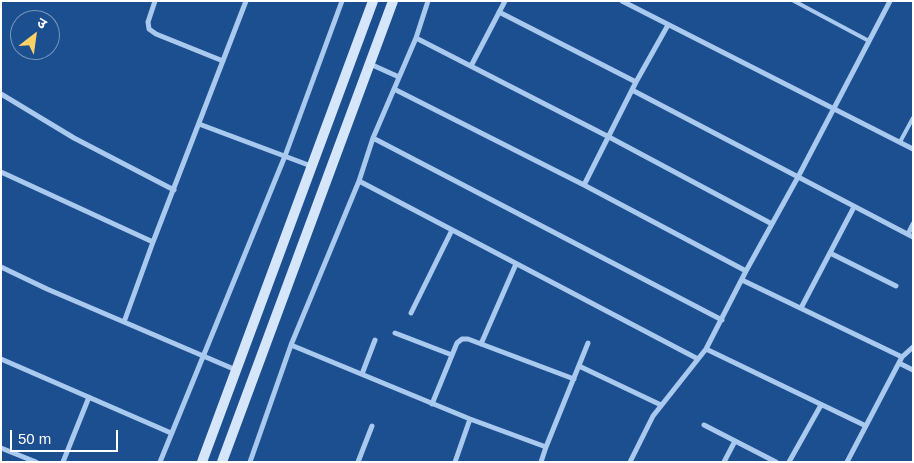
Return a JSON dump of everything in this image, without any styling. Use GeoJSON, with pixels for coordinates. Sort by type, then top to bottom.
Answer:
{"type":"FeatureCollection","features":[{"type":"Feature","properties":{"kind":"street"},"geometry":{"type":"LineString","coordinates":[[155,1],[148,22],[149,29],[156,34],[223,61]]}},
{"type":"Feature","properties":{"kind":"street"},"geometry":{"type":"LineString","coordinates":[[124,322],[246,1]]}},
{"type":"Feature","properties":{"kind":"street"},"geometry":{"type":"LineString","coordinates":[[160,462],[285,156],[342,1]]}},
{"type":"Feature","properties":{"kind":"street"},"geometry":{"type":"LineString","coordinates":[[373,1],[204,457],[223,460],[393,1]]}},
{"type":"Feature","properties":{"kind":"street"},"geometry":{"type":"LineString","coordinates":[[250,462],[291,345],[359,181],[373,138],[416,38],[428,1]]}},
{"type":"Feature","properties":{"kind":"street"},"geometry":{"type":"LineString","coordinates":[[471,66],[505,1]]}},
{"type":"Feature","properties":{"kind":"street"},"geometry":{"type":"LineString","coordinates":[[622,1],[913,149]]}},
{"type":"Feature","properties":{"kind":"street"},"geometry":{"type":"LineString","coordinates":[[630,462],[642,436],[661,405],[706,349],[890,1]]}},
{"type":"Feature","properties":{"kind":"street"},"geometry":{"type":"LineString","coordinates":[[499,12],[636,82]]}},
{"type":"Feature","properties":{"kind":"street"},"geometry":{"type":"LineString","coordinates":[[584,186],[636,82],[668,25]]}},
{"type":"Feature","properties":{"kind":"street"},"geometry":{"type":"LineString","coordinates":[[360,36],[378,43]]}},
{"type":"Feature","properties":{"kind":"street"},"geometry":{"type":"LineString","coordinates":[[416,38],[609,137],[772,224]]}},
{"type":"Feature","properties":{"kind":"street"},"geometry":{"type":"LineString","coordinates":[[370,64],[399,77]]}},
{"type":"Feature","properties":{"kind":"street"},"geometry":{"type":"LineString","coordinates":[[394,88],[746,271]]}},
{"type":"Feature","properties":{"kind":"street"},"geometry":{"type":"LineString","coordinates":[[632,90],[910,235],[913,224]]}},
{"type":"Feature","properties":{"kind":"street"},"geometry":{"type":"LineString","coordinates":[[1,94],[74,138],[174,190]]}},
{"type":"Feature","properties":{"kind":"street"},"geometry":{"type":"LineString","coordinates":[[200,124],[312,166]]}},
{"type":"Feature","properties":{"kind":"street"},"geometry":{"type":"LineString","coordinates":[[373,138],[722,320]]}},
{"type":"Feature","properties":{"kind":"street"},"geometry":{"type":"LineString","coordinates":[[1,172],[153,242]]}},
{"type":"Feature","properties":{"kind":"street"},"geometry":{"type":"LineString","coordinates":[[359,181],[698,359]]}},
{"type":"Feature","properties":{"kind":"street"},"geometry":{"type":"LineString","coordinates":[[303,190],[320,197]]}},
{"type":"Feature","properties":{"kind":"street"},"geometry":{"type":"LineString","coordinates":[[801,308],[854,207]]}},
{"type":"Feature","properties":{"kind":"street"},"geometry":{"type":"LineString","coordinates":[[411,313],[452,230]]}},
{"type":"Feature","properties":{"kind":"street"},"geometry":{"type":"LineString","coordinates":[[830,253],[896,286]]}},
{"type":"Feature","properties":{"kind":"street"},"geometry":{"type":"LineString","coordinates":[[481,344],[516,264]]}},
{"type":"Feature","properties":{"kind":"street"},"geometry":{"type":"LineString","coordinates":[[1,267],[47,289],[236,370]]}},
{"type":"Feature","properties":{"kind":"street"},"geometry":{"type":"LineString","coordinates":[[742,280],[801,308],[901,360],[913,370]]}},
{"type":"Feature","properties":{"kind":"street"},"geometry":{"type":"LineString","coordinates":[[396,334],[452,355]]}},
{"type":"Feature","properties":{"kind":"street"},"geometry":{"type":"LineString","coordinates":[[432,404],[456,343],[462,339],[481,344],[574,379]]}},
{"type":"Feature","properties":{"kind":"street"},"geometry":{"type":"LineString","coordinates":[[362,374],[375,340]]}},
{"type":"Feature","properties":{"kind":"street"},"geometry":{"type":"LineString","coordinates":[[541,462],[588,342]]}},
{"type":"Feature","properties":{"kind":"street"},"geometry":{"type":"LineString","coordinates":[[291,345],[432,404],[546,447]]}},
{"type":"Feature","properties":{"kind":"street"},"geometry":{"type":"LineString","coordinates":[[847,462],[901,360],[913,347]]}},
{"type":"Feature","properties":{"kind":"street"},"geometry":{"type":"LineString","coordinates":[[706,349],[866,426]]}},
{"type":"Feature","properties":{"kind":"street"},"geometry":{"type":"LineString","coordinates":[[1,359],[171,433]]}},
{"type":"Feature","properties":{"kind":"street"},"geometry":{"type":"LineString","coordinates":[[578,366],[661,405]]}},
{"type":"Feature","properties":{"kind":"street"},"geometry":{"type":"LineString","coordinates":[[63,462],[89,397]]}},
{"type":"Feature","properties":{"kind":"street"},"geometry":{"type":"LineString","coordinates":[[789,462],[821,404]]}},
{"type":"Feature","properties":{"kind":"street"},"geometry":{"type":"LineString","coordinates":[[454,462],[470,419]]}},
{"type":"Feature","properties":{"kind":"street"},"geometry":{"type":"LineString","coordinates":[[704,425],[776,462]]}},
{"type":"Feature","properties":{"kind":"street"},"geometry":{"type":"LineString","coordinates":[[358,462],[372,426]]}},
{"type":"Feature","properties":{"kind":"street"},"geometry":{"type":"LineString","coordinates":[[724,462],[735,441]]}},
{"type":"Feature","properties":{"kind":"street"},"geometry":{"type":"LineString","coordinates":[[1,448],[36,462]]}},
{"type":"Feature","properties":{"kind":"lane"},"geometry":{"type":"LineString","coordinates":[[794,1],[869,41]]}},
{"type":"Feature","properties":{"kind":"lane"},"geometry":{"type":"LineString","coordinates":[[900,142],[913,118]]}}]}
